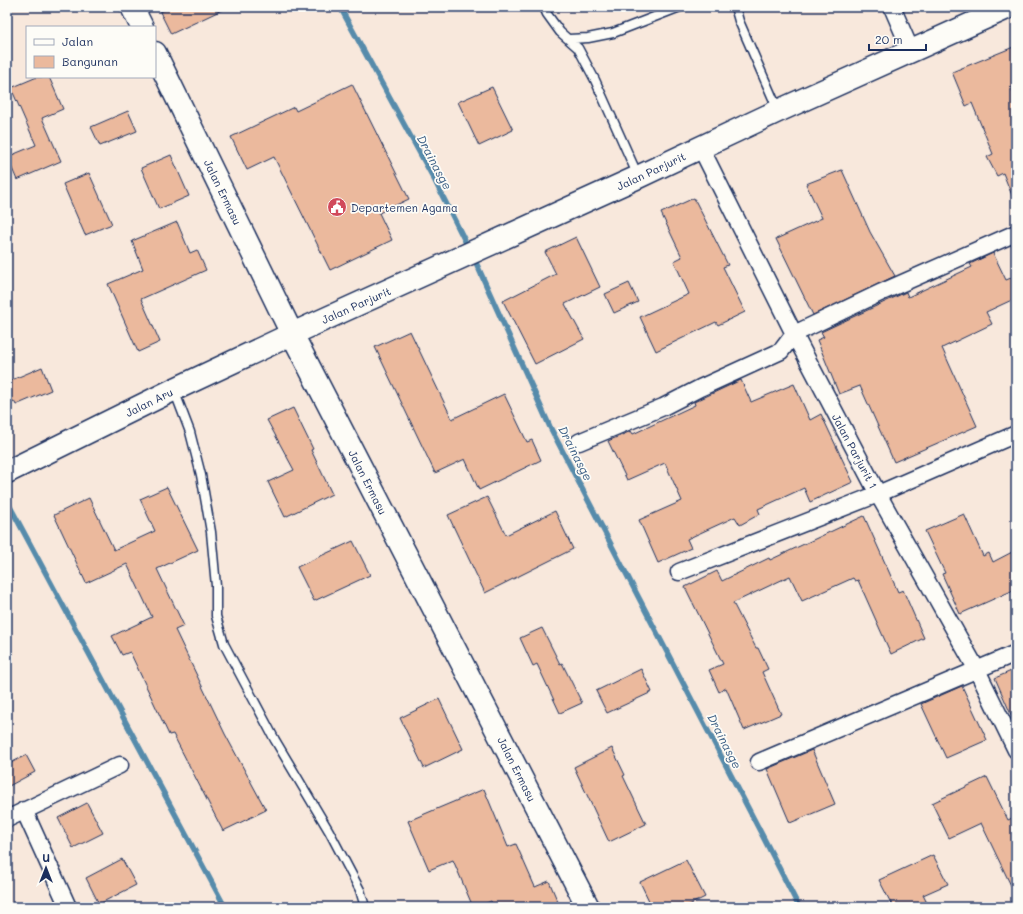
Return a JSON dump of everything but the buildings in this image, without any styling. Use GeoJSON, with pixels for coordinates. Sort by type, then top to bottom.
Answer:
{"type":"FeatureCollection","features":[{"type":"Feature","properties":{"kind":"street"},"geometry":{"type":"LineString","coordinates":[[132,7],[142,26]]}},
{"type":"Feature","properties":{"kind":"street"},"geometry":{"type":"LineString","coordinates":[[892,7],[911,51]]}},
{"type":"Feature","properties":{"kind":"street","name":"Jalan Parjurit"},"geometry":{"type":"LineString","coordinates":[[292,334],[638,177],[778,111],[1009,7]]}},
{"type":"Feature","properties":{"kind":"street","name":"Jalan Ermasu"},"geometry":{"type":"LineString","coordinates":[[156,55],[292,334],[588,907]]}},
{"type":"Feature","properties":{"kind":"street","name":"Jalan Parjurit 1"},"geometry":{"type":"LineString","coordinates":[[701,148],[794,334],[878,494],[977,670],[1016,750]]}},
{"type":"Feature","properties":{"kind":"street"},"geometry":{"type":"LineString","coordinates":[[580,442],[663,407],[700,388],[781,351],[794,334],[882,292],[1016,233]]}},
{"type":"Feature","properties":{"kind":"street","name":"Jalan Aru"},"geometry":{"type":"LineString","coordinates":[[12,469],[173,390],[292,334]]}},
{"type":"Feature","properties":{"kind":"street"},"geometry":{"type":"LineString","coordinates":[[679,572],[878,494],[1016,434]]}},
{"type":"Feature","properties":{"kind":"street"},"geometry":{"type":"LineString","coordinates":[[759,762],[1016,653]]}},
{"type":"Feature","properties":{"kind":"street"},"geometry":{"type":"LineString","coordinates":[[7,819],[120,765]]}},
{"type":"Feature","properties":{"kind":"street"},"geometry":{"type":"LineString","coordinates":[[24,810],[68,907]]}},
{"type":"Feature","properties":{"kind":"lane"},"geometry":{"type":"LineString","coordinates":[[544,7],[547,14],[560,32],[578,48],[595,80],[638,177]]}},
{"type":"Feature","properties":{"kind":"lane"},"geometry":{"type":"LineString","coordinates":[[569,40],[613,33],[680,7]]}},
{"type":"Feature","properties":{"kind":"lane"},"geometry":{"type":"LineString","coordinates":[[735,7],[739,21],[778,111]]}},
{"type":"Feature","properties":{"kind":"lane"},"geometry":{"type":"LineString","coordinates":[[173,390],[190,432],[202,475],[211,532],[216,586],[216,616],[224,644],[275,740],[329,832],[360,890],[365,907]]}},
{"type":"Feature","properties":{"kind":"waterway","name":"Drainasge"},"geometry":{"type":"LineString","coordinates":[[340,7],[435,181],[469,249]]}},
{"type":"Feature","properties":{"kind":"waterway","name":"Drainasge"},"geometry":{"type":"LineString","coordinates":[[473,256],[550,427],[799,907]]}},
{"type":"Feature","properties":{"kind":"waterway"},"geometry":{"type":"LineString","coordinates":[[7,501],[225,907]]}},
{"type":"Feature","properties":{"kind":"place","name":"Departemen Agama"},"geometry":{"type":"Point","coordinates":[337,207]}}]}
